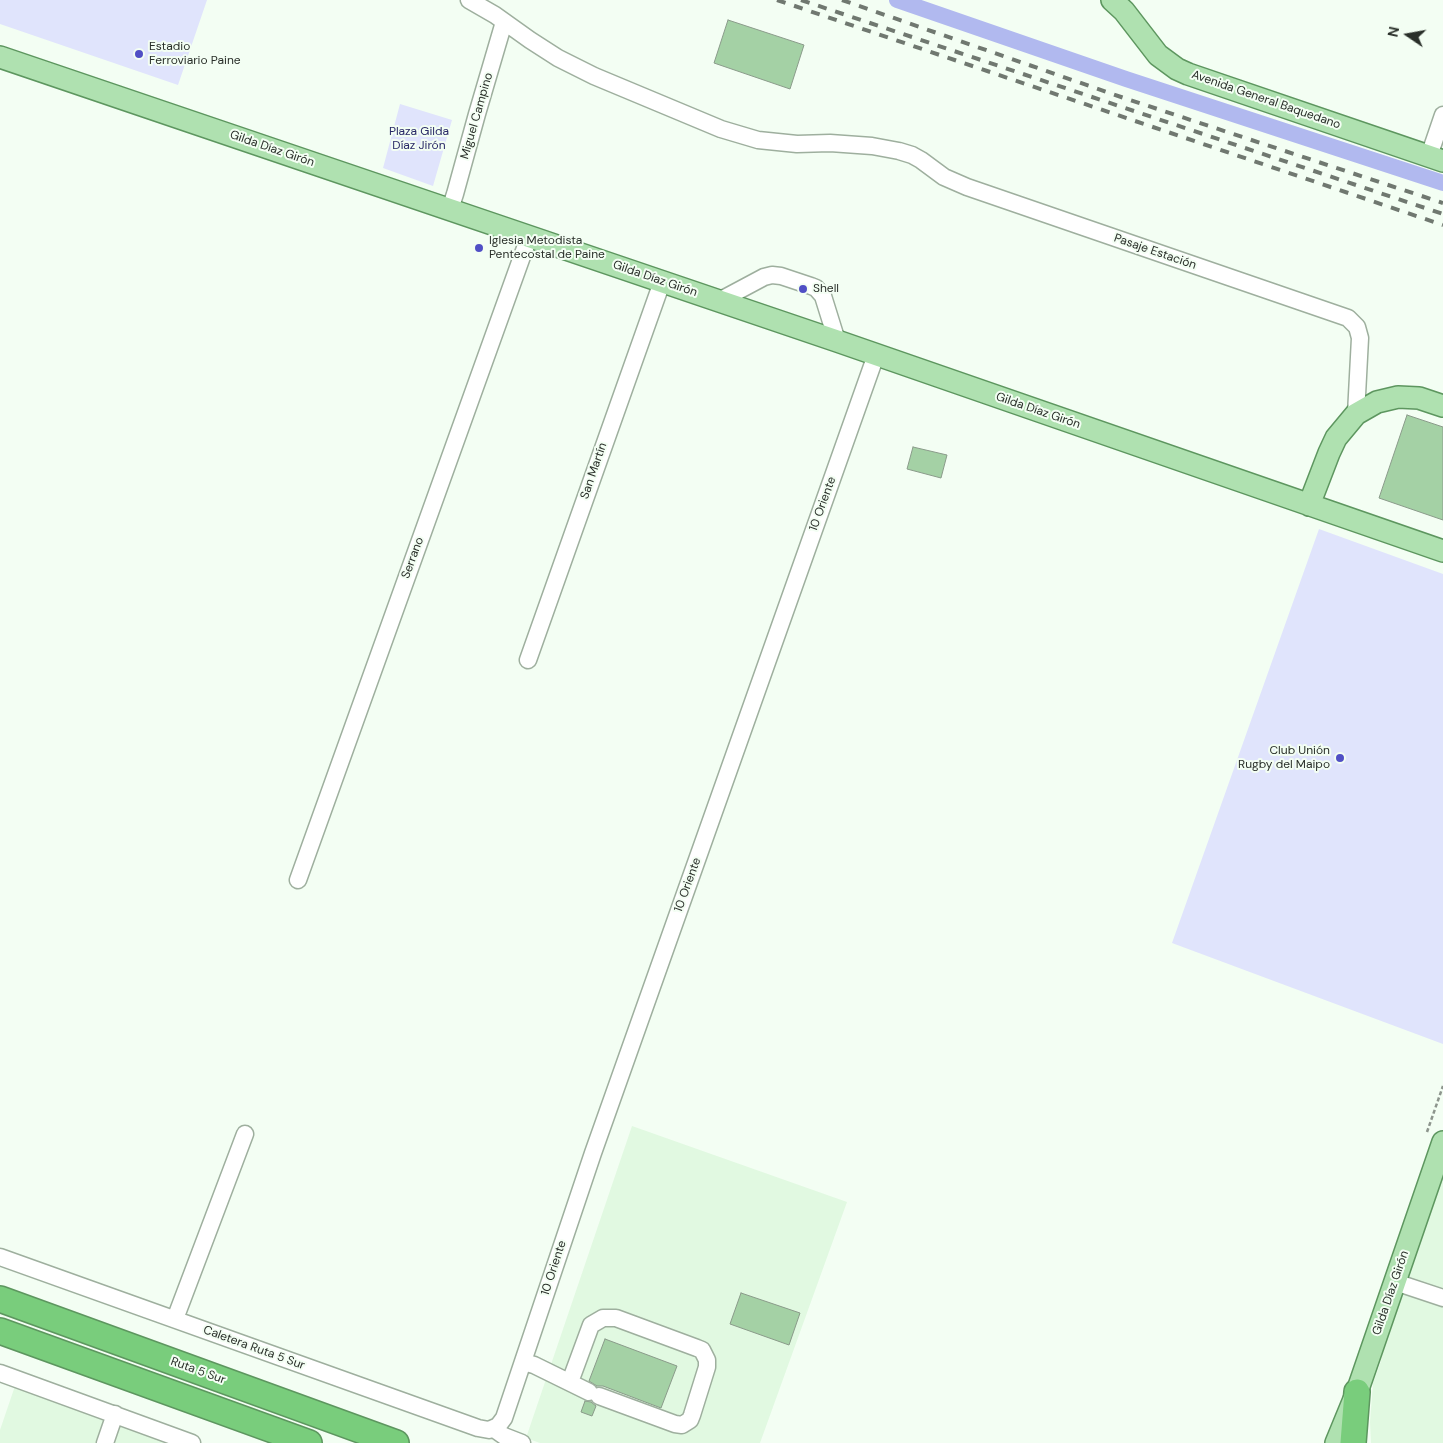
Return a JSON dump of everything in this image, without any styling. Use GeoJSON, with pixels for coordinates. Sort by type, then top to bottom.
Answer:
{"type":"FeatureCollection","features":[{"type":"Feature","properties":{"kind":"highway","name":"Ruta 5 Sur"},"geometry":{"type":"LineString","coordinates":[[0,1299],[396,1443]]}},
{"type":"Feature","properties":{"kind":"highway"},"geometry":{"type":"LineString","coordinates":[[0,1331],[309,1443]]}},
{"type":"Feature","properties":{"kind":"highway"},"geometry":{"type":"LineString","coordinates":[[1353,1443],[1357,1392]]}},
{"type":"Feature","properties":{"kind":"main road","name":"Avenida General Baquedano"},"geometry":{"type":"LineString","coordinates":[[1112,1],[1124,11],[1158,55],[1177,69],[1436,158]]}},
{"type":"Feature","properties":{"kind":"main road","name":"Gilda Díaz Girón"},"geometry":{"type":"LineString","coordinates":[[0,57],[837,341],[1443,551]]}},
{"type":"Feature","properties":{"kind":"main road"},"geometry":{"type":"LineString","coordinates":[[1309,505],[1328,453],[1336,438],[1356,414],[1377,402],[1398,397],[1419,398],[1443,406]]}},
{"type":"Feature","properties":{"kind":"main road","name":"Gilda Díaz Girón"},"geometry":{"type":"LineString","coordinates":[[1336,1443],[1357,1392],[1443,1142]]}},
{"type":"Feature","properties":{"kind":"street","name":"Pasaje Estación"},"geometry":{"type":"LineString","coordinates":[[469,0],[495,15],[558,58],[594,76],[721,129],[758,140],[797,144],[830,143],[872,146],[900,151],[912,155],[944,177],[967,187],[1348,318],[1360,332],[1356,414]]}},
{"type":"Feature","properties":{"kind":"street","name":"Miguel Campino"},"geometry":{"type":"LineString","coordinates":[[450,209],[504,22]]}},
{"type":"Feature","properties":{"kind":"street"},"geometry":{"type":"LineString","coordinates":[[1436,158],[1443,115]]}},
{"type":"Feature","properties":{"kind":"street","name":"Serrano"},"geometry":{"type":"LineString","coordinates":[[298,880],[529,236]]}},
{"type":"Feature","properties":{"kind":"street"},"geometry":{"type":"LineString","coordinates":[[719,301],[764,277],[772,275],[811,286],[816,288],[823,296],[837,341]]}},
{"type":"Feature","properties":{"kind":"street","name":"San Martín"},"geometry":{"type":"LineString","coordinates":[[528,660],[662,282]]}},
{"type":"Feature","properties":{"kind":"street","name":"10 Oriente"},"geometry":{"type":"LineString","coordinates":[[499,1423],[523,1362],[593,1153],[876,355]]}},
{"type":"Feature","properties":{"kind":"street"},"geometry":{"type":"LineString","coordinates":[[175,1319],[245,1134]]}},
{"type":"Feature","properties":{"kind":"street","name":"Caletera Ruta 5 Sur"},"geometry":{"type":"LineString","coordinates":[[0,1257],[478,1428],[489,1430],[499,1423],[504,1436],[522,1443]]}},
{"type":"Feature","properties":{"kind":"street"},"geometry":{"type":"LineString","coordinates":[[1395,1282],[1443,1298]]}},
{"type":"Feature","properties":{"kind":"street"},"geometry":{"type":"LineString","coordinates":[[523,1362],[534,1365],[594,1394],[682,1425],[690,1420],[692,1415],[707,1367],[707,1360],[705,1354],[697,1348],[616,1318],[603,1318],[591,1325],[570,1382]]}},
{"type":"Feature","properties":{"kind":"street"},"geometry":{"type":"LineString","coordinates":[[0,1373],[192,1443]]}},
{"type":"Feature","properties":{"kind":"street"},"geometry":{"type":"LineString","coordinates":[[105,1443],[115,1414]]}},
{"type":"Feature","properties":{"kind":"shaded area"},"geometry":{"type":"Polygon","coordinates":[[[632,1126],[847,1202],[760,1443],[540,1443],[526,1438],[632,1126]]]}},
{"type":"Feature","properties":{"kind":"shaded area"},"geometry":{"type":"Polygon","coordinates":[[[1443,1176],[1443,1443],[1371,1443],[1370,1422],[1373,1383],[1381,1361],[1384,1339],[1443,1176]]]}},
{"type":"Feature","properties":{"kind":"shaded area"},"geometry":{"type":"Polygon","coordinates":[[[15,1386],[173,1443],[0,1443],[0,1430],[15,1386]]]}},
{"type":"Feature","properties":{"kind":"green space","name":"Estadio Ferroviario Paine"},"geometry":{"type":"Polygon","coordinates":[[[0,0],[207,0],[178,85],[0,24],[0,0]]]}},
{"type":"Feature","properties":{"kind":"green space","name":"Plaza Gilda Díaz Jirón"},"geometry":{"type":"Polygon","coordinates":[[[400,104],[452,120],[433,186],[383,168],[400,104]]]}},
{"type":"Feature","properties":{"kind":"green space","name":"Club Unión Rugby del Maipo"},"geometry":{"type":"Polygon","coordinates":[[[1319,529],[1443,574],[1443,1044],[1172,943],[1319,529]]]}},
{"type":"Feature","properties":{"kind":"building"},"geometry":{"type":"Polygon","coordinates":[[[728,20],[804,45],[790,89],[714,63],[728,20]]]}},
{"type":"Feature","properties":{"kind":"building"},"geometry":{"type":"Polygon","coordinates":[[[1407,415],[1443,427],[1443,520],[1379,498],[1407,415]]]}},
{"type":"Feature","properties":{"kind":"building"},"geometry":{"type":"Polygon","coordinates":[[[913,447],[947,455],[941,478],[907,469],[913,447]]]}},
{"type":"Feature","properties":{"kind":"building"},"geometry":{"type":"Polygon","coordinates":[[[741,1293],[800,1313],[789,1345],[730,1324],[741,1293]]]}},
{"type":"Feature","properties":{"kind":"building"},"geometry":{"type":"Polygon","coordinates":[[[605,1339],[677,1366],[661,1408],[603,1386],[597,1386],[589,1381],[605,1339]]]}},
{"type":"Feature","properties":{"kind":"building"},"geometry":{"type":"Polygon","coordinates":[[[585,1401],[591,1402],[596,1406],[592,1416],[581,1412],[585,1401]]]}},
{"type":"Feature","properties":{"kind":"waterway"},"geometry":{"type":"LineString","coordinates":[[897,0],[1126,79],[1443,183]]}},
{"type":"Feature","properties":{"kind":"railway"},"geometry":{"type":"LineString","coordinates":[[777,0],[1443,225]]}},
{"type":"Feature","properties":{"kind":"railway"},"geometry":{"type":"LineString","coordinates":[[801,0],[1443,214]]}},
{"type":"Feature","properties":{"kind":"railway"},"geometry":{"type":"LineString","coordinates":[[842,0],[1124,98],[1443,203]]}},
{"type":"Feature","properties":{"kind":"place","name":"Estadio Ferroviario Paine"},"geometry":{"type":"Point","coordinates":[139,54]}},
{"type":"Feature","properties":{"kind":"place","name":"Iglesia Metodista Pentecostal de Paine"},"geometry":{"type":"Point","coordinates":[479,248]}},
{"type":"Feature","properties":{"kind":"place","name":"Shell"},"geometry":{"type":"Point","coordinates":[803,289]}},
{"type":"Feature","properties":{"kind":"place","name":"Club Unión Rugby del Maipo"},"geometry":{"type":"Point","coordinates":[1340,758]}}]}
